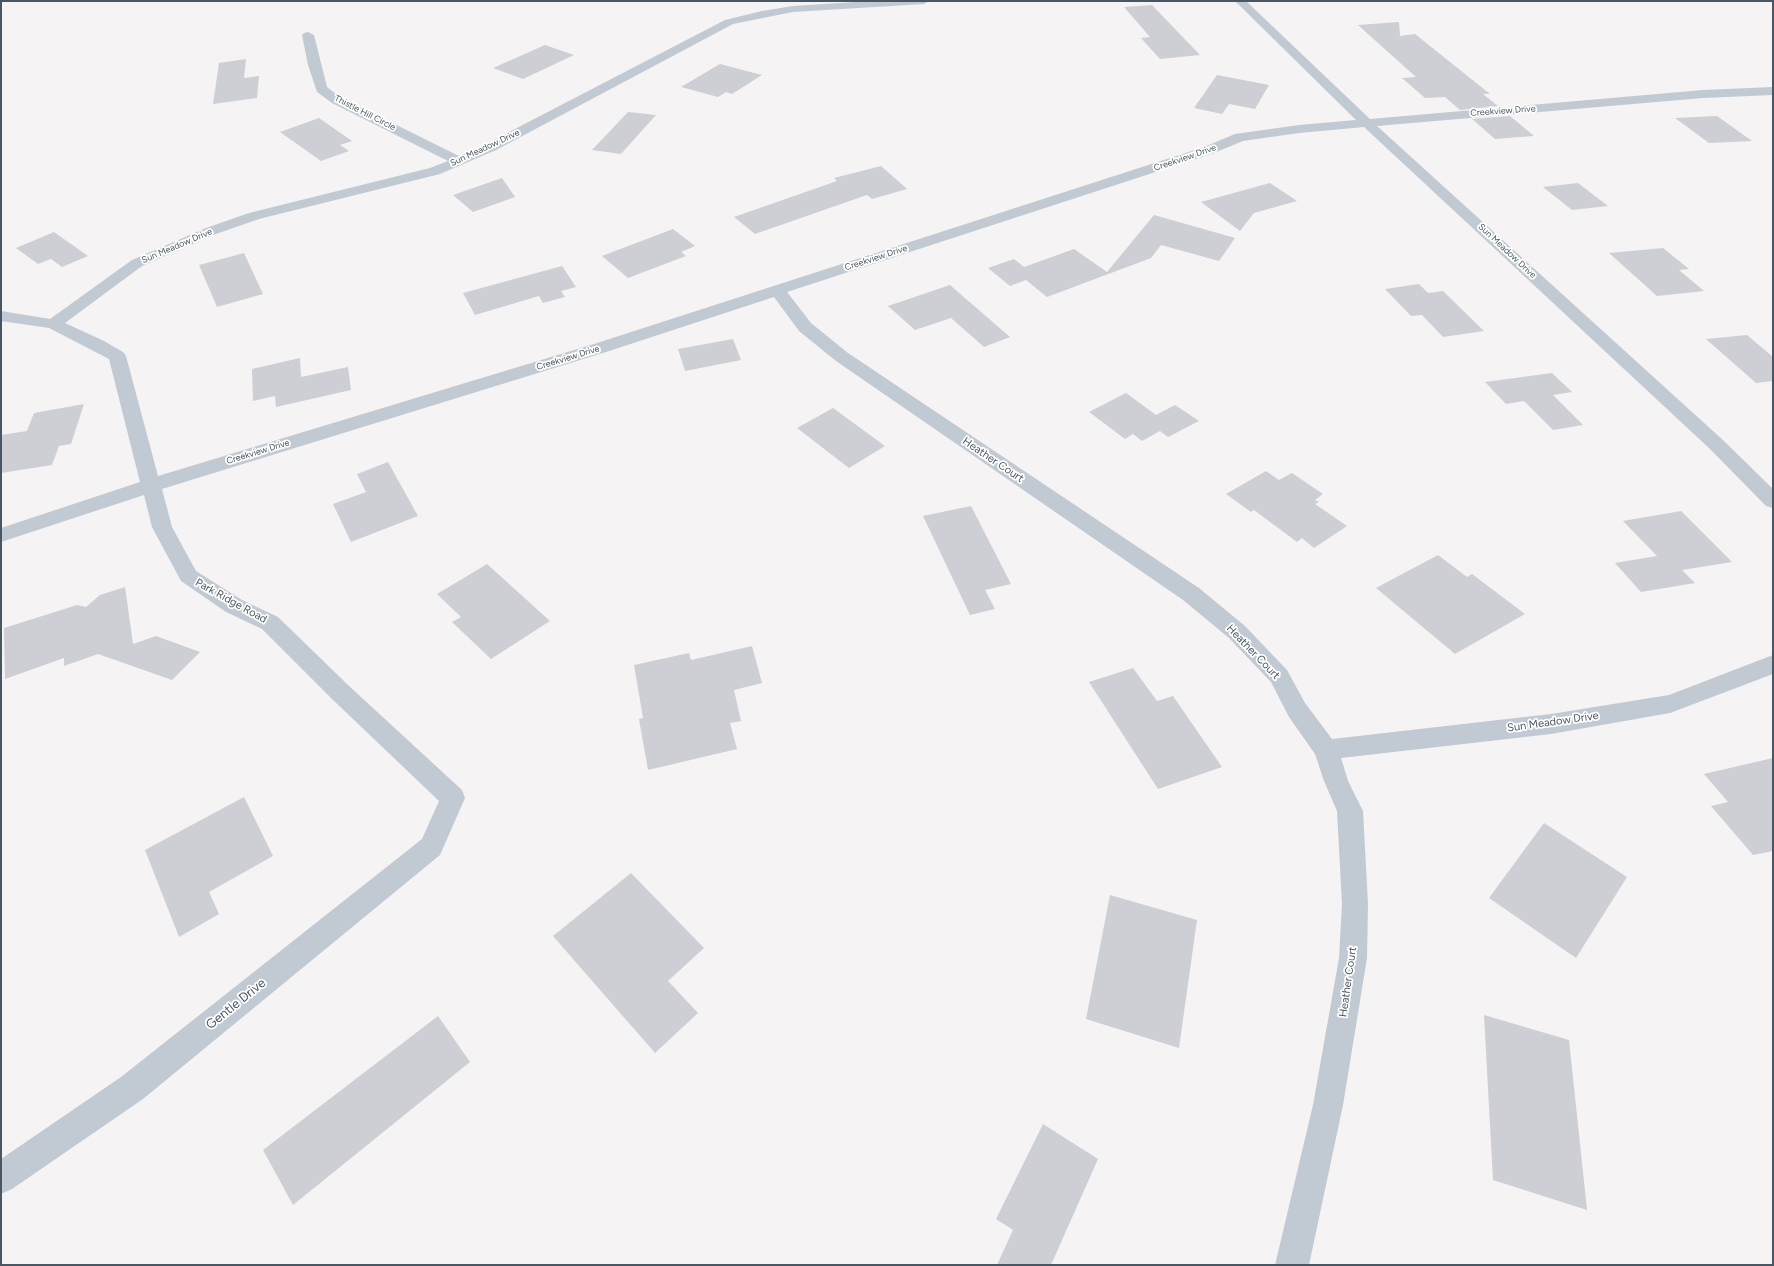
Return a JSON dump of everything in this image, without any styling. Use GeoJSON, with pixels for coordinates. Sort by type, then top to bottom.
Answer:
{"type":"FeatureCollection","features":[{"type":"Feature","properties":{"kind":"street","name":"Sun Meadow Drive"},"geometry":{"type":"LineString","coordinates":[[53,324],[137,263],[211,231],[254,216],[435,171],[491,147],[729,22],[762,14],[793,9],[924,1]]}},
{"type":"Feature","properties":{"kind":"street","name":"Sun Meadow Drive"},"geometry":{"type":"LineString","coordinates":[[1240,1],[1367,123],[1711,440],[1773,501]]}},
{"type":"Feature","properties":{"kind":"street","name":"Thistle Hill Circle"},"geometry":{"type":"LineString","coordinates":[[308,35],[314,65],[321,88],[336,100],[459,161]]}},
{"type":"Feature","properties":{"kind":"street","name":"Creekview Drive"},"geometry":{"type":"LineString","coordinates":[[1,535],[152,485],[600,348],[1209,150],[1240,137],[1367,123],[1703,94],[1773,91]]}},
{"type":"Feature","properties":{"kind":"street","name":"Heather Court"},"geometry":{"type":"LineString","coordinates":[[777,290],[805,327],[842,357],[1191,594],[1237,632],[1279,676],[1297,710],[1326,750],[1336,781],[1350,811],[1355,904],[1353,958],[1328,1105],[1292,1265]]}},
{"type":"Feature","properties":{"kind":"street","name":"Park Ridge Road"},"geometry":{"type":"LineString","coordinates":[[1,316],[53,324],[98,345],[117,356],[162,527],[188,576],[234,606],[270,623],[340,692],[453,798],[449,810]]}},
{"type":"Feature","properties":{"kind":"street","name":"Sun Meadow Drive"},"geometry":{"type":"LineString","coordinates":[[1326,750],[1552,724],[1670,704],[1756,672],[1773,664]]}},
{"type":"Feature","properties":{"kind":"street","name":"Gentle Drive"},"geometry":{"type":"LineString","coordinates":[[1,1178],[132,1088],[431,848],[449,810]]}},
{"type":"Feature","properties":{"kind":"building"},"geometry":{"type":"Polygon","coordinates":[[[1152,5],[1200,55],[1160,59],[1141,38],[1150,37],[1124,7],[1152,5]]]}},
{"type":"Feature","properties":{"kind":"building"},"geometry":{"type":"Polygon","coordinates":[[[1399,22],[1400,36],[1415,34],[1490,94],[1483,94],[1498,106],[1460,110],[1445,97],[1425,98],[1402,78],[1416,77],[1358,25],[1399,22]]]}},
{"type":"Feature","properties":{"kind":"building"},"geometry":{"type":"Polygon","coordinates":[[[545,45],[574,55],[523,79],[493,68],[545,45]]]}},
{"type":"Feature","properties":{"kind":"building"},"geometry":{"type":"Polygon","coordinates":[[[246,59],[244,78],[259,76],[257,98],[213,104],[219,63],[246,59]]]}},
{"type":"Feature","properties":{"kind":"building"},"geometry":{"type":"Polygon","coordinates":[[[720,64],[762,75],[732,94],[726,92],[718,97],[681,87],[720,64]]]}},
{"type":"Feature","properties":{"kind":"building"},"geometry":{"type":"Polygon","coordinates":[[[1217,75],[1269,85],[1255,109],[1229,104],[1222,114],[1194,108],[1217,75]]]}},
{"type":"Feature","properties":{"kind":"building"},"geometry":{"type":"Polygon","coordinates":[[[628,112],[656,115],[621,154],[592,150],[628,112]]]}},
{"type":"Feature","properties":{"kind":"building"},"geometry":{"type":"Polygon","coordinates":[[[1510,116],[1534,136],[1495,139],[1472,119],[1510,116]]]}},
{"type":"Feature","properties":{"kind":"building"},"geometry":{"type":"Polygon","coordinates":[[[1717,116],[1752,141],[1709,143],[1675,118],[1717,116]]]}},
{"type":"Feature","properties":{"kind":"building"},"geometry":{"type":"Polygon","coordinates":[[[319,118],[352,141],[340,145],[349,151],[321,161],[280,132],[319,118]]]}},
{"type":"Feature","properties":{"kind":"building"},"geometry":{"type":"Polygon","coordinates":[[[881,166],[907,189],[872,199],[867,195],[755,234],[734,217],[837,181],[834,178],[881,166]]]}},
{"type":"Feature","properties":{"kind":"building"},"geometry":{"type":"Polygon","coordinates":[[[502,178],[515,197],[473,212],[453,195],[502,178]]]}},
{"type":"Feature","properties":{"kind":"building"},"geometry":{"type":"Polygon","coordinates":[[[1270,183],[1297,201],[1254,213],[1240,231],[1201,202],[1270,183]]]}},
{"type":"Feature","properties":{"kind":"building"},"geometry":{"type":"Polygon","coordinates":[[[1578,183],[1608,206],[1572,210],[1543,187],[1578,183]]]}},
{"type":"Feature","properties":{"kind":"building"},"geometry":{"type":"Polygon","coordinates":[[[1154,215],[1235,238],[1219,261],[1161,245],[1151,258],[1047,297],[1026,280],[1010,286],[988,268],[1014,259],[1024,267],[1074,249],[1107,272],[1154,215]]]}},
{"type":"Feature","properties":{"kind":"building"},"geometry":{"type":"Polygon","coordinates":[[[673,229],[695,246],[681,252],[686,256],[628,278],[602,256],[673,229]]]}},
{"type":"Feature","properties":{"kind":"building"},"geometry":{"type":"Polygon","coordinates":[[[54,232],[88,256],[62,267],[51,259],[38,264],[16,248],[54,232]]]}},
{"type":"Feature","properties":{"kind":"building"},"geometry":{"type":"Polygon","coordinates":[[[1663,248],[1689,269],[1679,270],[1704,291],[1657,296],[1609,253],[1663,248]]]}},
{"type":"Feature","properties":{"kind":"building"},"geometry":{"type":"Polygon","coordinates":[[[244,253],[263,294],[217,307],[199,265],[244,253]]]}},
{"type":"Feature","properties":{"kind":"building"},"geometry":{"type":"Polygon","coordinates":[[[562,266],[576,287],[561,291],[565,297],[543,303],[539,296],[475,315],[463,293],[562,266]]]}},
{"type":"Feature","properties":{"kind":"building"},"geometry":{"type":"Polygon","coordinates":[[[1419,284],[1428,293],[1443,291],[1484,331],[1443,337],[1422,315],[1411,316],[1385,289],[1419,284]]]}},
{"type":"Feature","properties":{"kind":"building"},"geometry":{"type":"Polygon","coordinates":[[[950,285],[1010,337],[984,347],[951,318],[915,330],[888,306],[950,285]]]}},
{"type":"Feature","properties":{"kind":"building"},"geometry":{"type":"Polygon","coordinates":[[[1747,335],[1773,357],[1773,381],[1756,383],[1706,339],[1747,335]]]}},
{"type":"Feature","properties":{"kind":"building"},"geometry":{"type":"Polygon","coordinates":[[[733,339],[741,360],[685,371],[678,349],[733,339]]]}},
{"type":"Feature","properties":{"kind":"building"},"geometry":{"type":"Polygon","coordinates":[[[300,358],[301,377],[348,367],[351,390],[276,407],[275,396],[253,401],[252,369],[300,358]]]}},
{"type":"Feature","properties":{"kind":"building"},"geometry":{"type":"Polygon","coordinates":[[[1552,373],[1572,392],[1553,395],[1583,425],[1553,430],[1524,401],[1506,404],[1485,382],[1552,373]]]}},
{"type":"Feature","properties":{"kind":"building"},"geometry":{"type":"Polygon","coordinates":[[[1126,393],[1156,415],[1175,405],[1199,421],[1168,437],[1160,431],[1142,441],[1133,434],[1125,439],[1089,412],[1126,393]]]}},
{"type":"Feature","properties":{"kind":"building"},"geometry":{"type":"Polygon","coordinates":[[[84,404],[71,444],[59,446],[52,465],[1,473],[1,435],[27,431],[34,413],[84,404]]]}},
{"type":"Feature","properties":{"kind":"building"},"geometry":{"type":"Polygon","coordinates":[[[833,408],[885,446],[849,468],[797,428],[833,408]]]}},
{"type":"Feature","properties":{"kind":"building"},"geometry":{"type":"Polygon","coordinates":[[[388,462],[418,516],[351,542],[333,504],[366,492],[357,474],[388,462]]]}},
{"type":"Feature","properties":{"kind":"building"},"geometry":{"type":"Polygon","coordinates":[[[1266,471],[1279,480],[1292,473],[1323,494],[1315,500],[1319,502],[1315,504],[1347,526],[1314,548],[1302,538],[1297,542],[1254,510],[1251,512],[1226,494],[1266,471]]]}},
{"type":"Feature","properties":{"kind":"building"},"geometry":{"type":"Polygon","coordinates":[[[971,506],[1011,584],[985,590],[995,609],[970,615],[923,516],[971,506]]]}},
{"type":"Feature","properties":{"kind":"building"},"geometry":{"type":"Polygon","coordinates":[[[1681,511],[1732,562],[1682,570],[1695,583],[1641,592],[1615,563],[1657,556],[1623,521],[1681,511]]]}},
{"type":"Feature","properties":{"kind":"building"},"geometry":{"type":"Polygon","coordinates":[[[1438,555],[1467,577],[1472,574],[1525,614],[1455,654],[1376,588],[1438,555]]]}},
{"type":"Feature","properties":{"kind":"building"},"geometry":{"type":"Polygon","coordinates":[[[487,564],[550,621],[491,659],[452,622],[461,617],[437,594],[487,564]]]}},
{"type":"Feature","properties":{"kind":"building"},"geometry":{"type":"Polygon","coordinates":[[[125,587],[133,644],[156,636],[200,652],[172,680],[98,654],[64,666],[64,658],[5,679],[4,628],[77,605],[86,607],[100,595],[125,587]]]}},
{"type":"Feature","properties":{"kind":"building"},"geometry":{"type":"Polygon","coordinates":[[[752,646],[762,683],[734,690],[741,721],[730,723],[737,749],[648,770],[639,719],[643,718],[634,665],[689,653],[691,660],[752,646]]]}},
{"type":"Feature","properties":{"kind":"building"},"geometry":{"type":"Polygon","coordinates":[[[1133,668],[1157,701],[1173,696],[1222,767],[1158,789],[1089,682],[1133,668]]]}},
{"type":"Feature","properties":{"kind":"building"},"geometry":{"type":"Polygon","coordinates":[[[1773,758],[1773,851],[1753,855],[1711,806],[1728,802],[1704,774],[1773,758]]]}},
{"type":"Feature","properties":{"kind":"building"},"geometry":{"type":"Polygon","coordinates":[[[244,797],[273,856],[209,892],[219,914],[179,937],[145,850],[244,797]]]}},
{"type":"Feature","properties":{"kind":"building"},"geometry":{"type":"Polygon","coordinates":[[[1544,823],[1627,877],[1576,958],[1489,898],[1544,823]]]}},
{"type":"Feature","properties":{"kind":"building"},"geometry":{"type":"Polygon","coordinates":[[[631,873],[704,948],[668,981],[698,1013],[655,1053],[553,936],[631,873]]]}},
{"type":"Feature","properties":{"kind":"building"},"geometry":{"type":"Polygon","coordinates":[[[1110,895],[1197,920],[1179,1048],[1086,1019],[1110,895]]]}},
{"type":"Feature","properties":{"kind":"building"},"geometry":{"type":"Polygon","coordinates":[[[1484,1015],[1569,1040],[1587,1210],[1493,1180],[1484,1015]]]}},
{"type":"Feature","properties":{"kind":"building"},"geometry":{"type":"Polygon","coordinates":[[[438,1016],[470,1062],[293,1205],[263,1150],[438,1016]]]}},
{"type":"Feature","properties":{"kind":"building"},"geometry":{"type":"Polygon","coordinates":[[[1043,1124],[1098,1159],[1051,1265],[997,1265],[1013,1230],[996,1219],[1043,1124]]]}}]}
